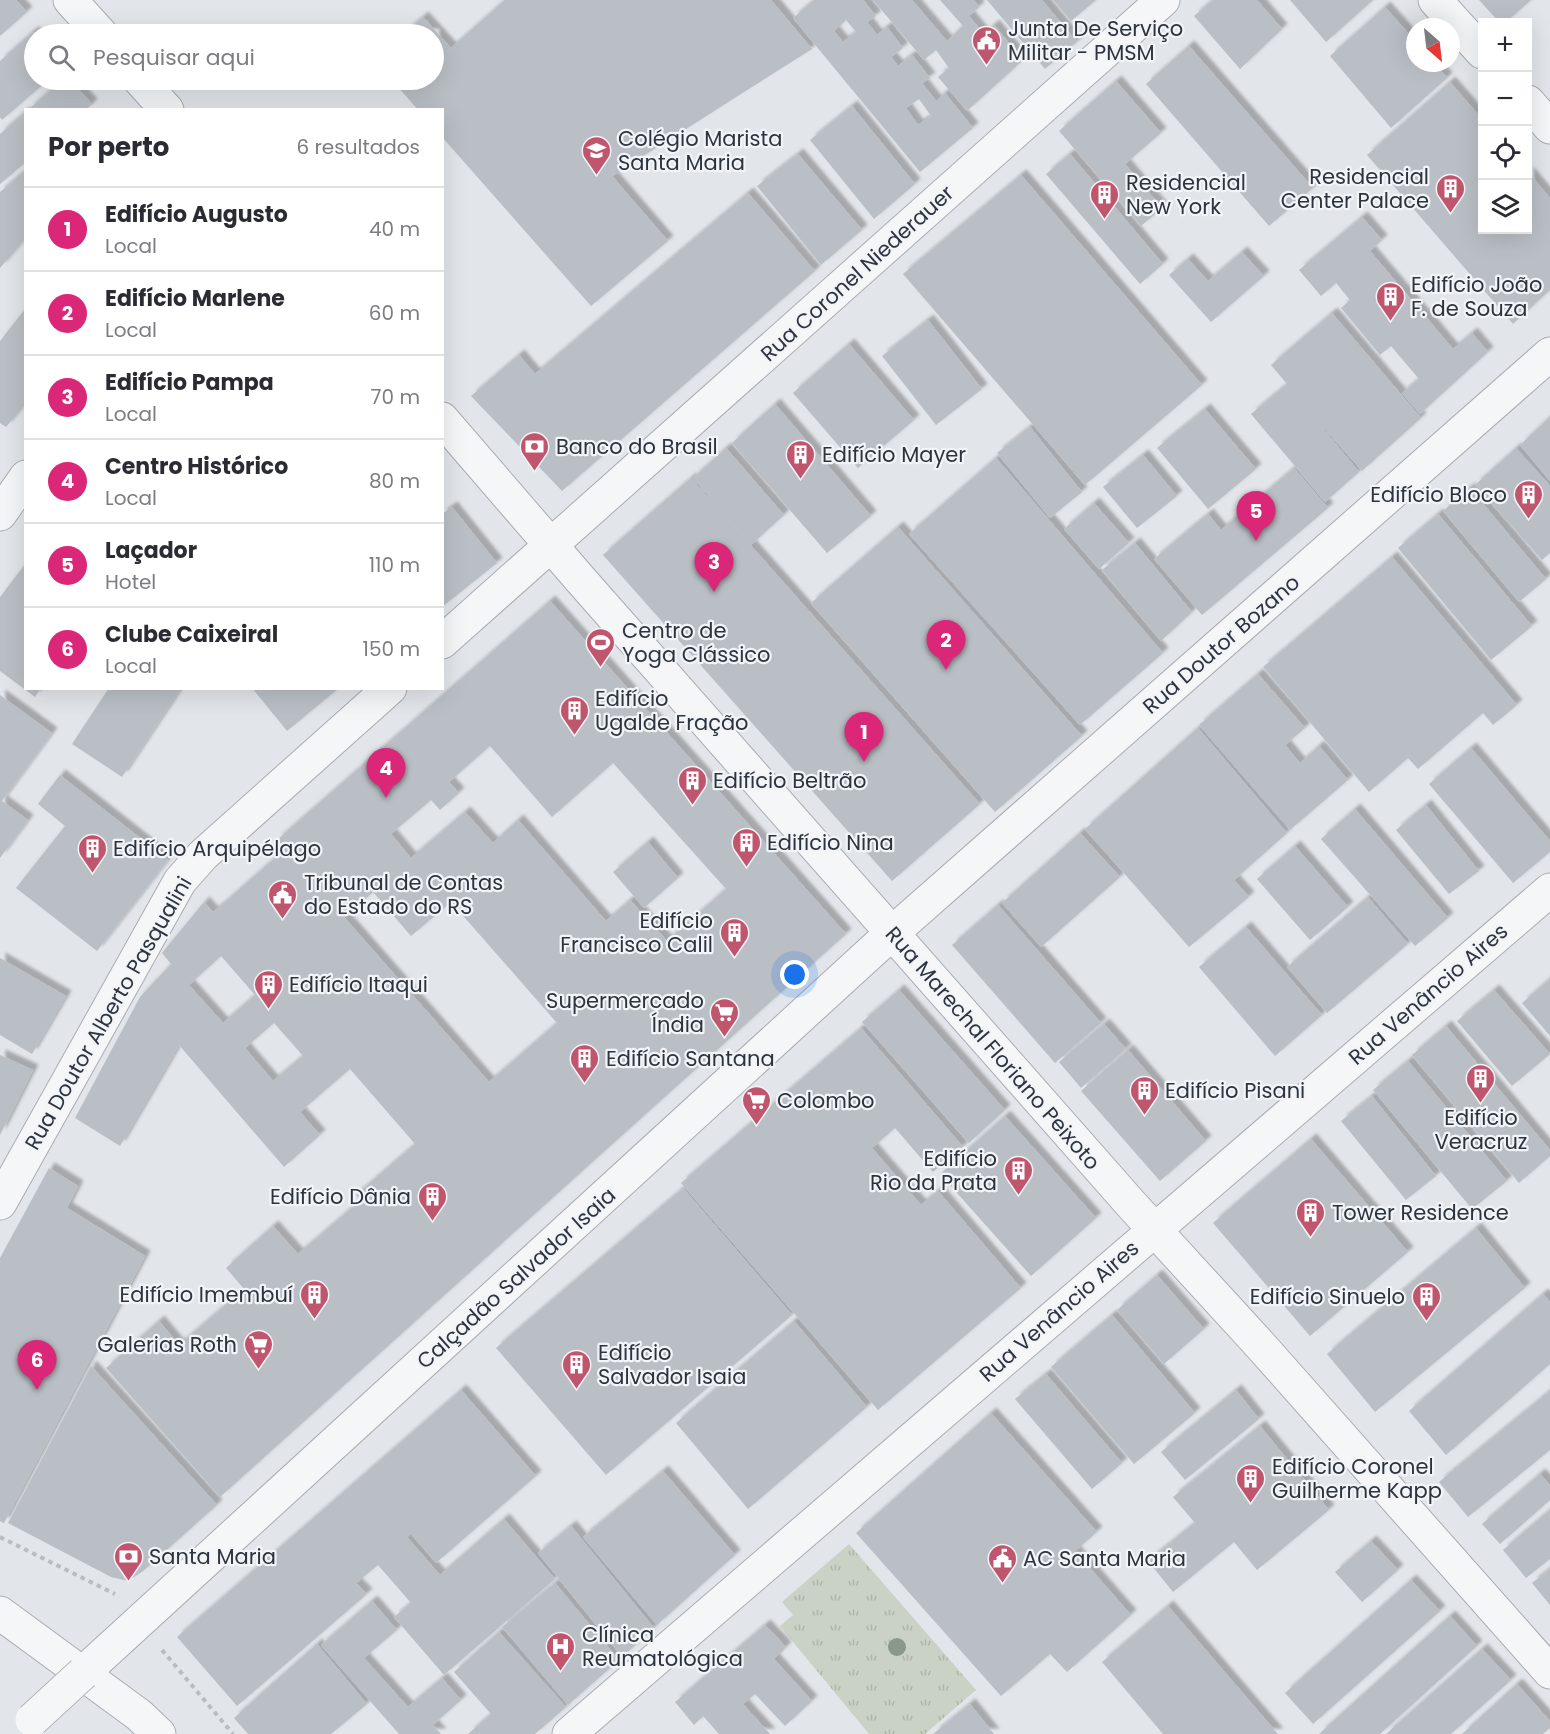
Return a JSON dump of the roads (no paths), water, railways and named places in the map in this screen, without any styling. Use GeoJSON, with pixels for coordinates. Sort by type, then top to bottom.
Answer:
{"type":"FeatureCollection","features":[{"type":"Feature","properties":{"kind":"street"},"geometry":{"type":"LineString","coordinates":[[70,0],[92,24]]}},
{"type":"Feature","properties":{"kind":"street","name":"Rua Coronel Niederauer"},"geometry":{"type":"LineString","coordinates":[[551,545],[1163,0]]}},
{"type":"Feature","properties":{"kind":"street"},"geometry":{"type":"LineString","coordinates":[[1435,0],[1478,48]]}},
{"type":"Feature","properties":{"kind":"street"},"geometry":{"type":"LineString","coordinates":[[149,90],[165,108]]}},
{"type":"Feature","properties":{"kind":"street"},"geometry":{"type":"LineString","coordinates":[[1532,107],[1550,127]]}},
{"type":"Feature","properties":{"kind":"street","name":"Rua Doutor Bozano"},"geometry":{"type":"LineString","coordinates":[[892,933],[1550,354]]}},
{"type":"Feature","properties":{"kind":"street","name":"Rua Marechal Floriano Peixoto"},"geometry":{"type":"LineString","coordinates":[[444,421],[1154,1230],[1261,1346],[1550,1672]]}},
{"type":"Feature","properties":{"kind":"street"},"geometry":{"type":"LineString","coordinates":[[0,514],[24,480]]}},
{"type":"Feature","properties":{"kind":"street"},"geometry":{"type":"LineString","coordinates":[[444,640],[551,545]]}},
{"type":"Feature","properties":{"kind":"street","name":"Rua Doutor Alberto Pasqualini"},"geometry":{"type":"LineString","coordinates":[[0,1203],[180,881],[203,855],[388,690]]}},
{"type":"Feature","properties":{"kind":"street","name":"Rua Venâncio Aires"},"geometry":{"type":"LineString","coordinates":[[569,1734],[1550,890]]}},
{"type":"Feature","properties":{"kind":"street","name":"Calçadão Salvador Isaia"},"geometry":{"type":"LineString","coordinates":[[24,1727],[892,933]]}},
{"type":"Feature","properties":{"kind":"street"},"geometry":{"type":"LineString","coordinates":[[0,1613],[139,1715],[159,1734]]}},
{"type":"Feature","properties":{"kind":"place","name":"Junta De Serviço Militar - PMSM"},"geometry":{"type":"Point","coordinates":[987,66]}},
{"type":"Feature","properties":{"kind":"place","name":"Colégio Marista Santa Maria"},"geometry":{"type":"Point","coordinates":[597,176]}},
{"type":"Feature","properties":{"kind":"place","name":"Residencial Center Palace"},"geometry":{"type":"Point","coordinates":[1450,214]}},
{"type":"Feature","properties":{"kind":"place","name":"Residencial New York"},"geometry":{"type":"Point","coordinates":[1105,220]}},
{"type":"Feature","properties":{"kind":"place","name":"Edifício João F. de Souza"},"geometry":{"type":"Point","coordinates":[1390,322]}},
{"type":"Feature","properties":{"kind":"place","name":"Banco do Brasil"},"geometry":{"type":"Point","coordinates":[535,472]}},
{"type":"Feature","properties":{"kind":"place","name":"Edifício Mayer"},"geometry":{"type":"Point","coordinates":[801,480]}},
{"type":"Feature","properties":{"kind":"place","name":"Edifício Bloco"},"geometry":{"type":"Point","coordinates":[1528,520]}},
{"type":"Feature","properties":{"kind":"place","name":"Laçador"},"geometry":{"type":"Point","coordinates":[1256,541]}},
{"type":"Feature","properties":{"kind":"place","name":"Edifício Pampa"},"geometry":{"type":"Point","coordinates":[714,592]}},
{"type":"Feature","properties":{"kind":"place","name":"Centro de Yoga Clássico"},"geometry":{"type":"Point","coordinates":[601,668]}},
{"type":"Feature","properties":{"kind":"place","name":"Edifício Marlene"},"geometry":{"type":"Point","coordinates":[946,670]}},
{"type":"Feature","properties":{"kind":"place","name":"Edifício Ugalde Fração"},"geometry":{"type":"Point","coordinates":[574,736]}},
{"type":"Feature","properties":{"kind":"place","name":"Edifício Augusto"},"geometry":{"type":"Point","coordinates":[864,762]}},
{"type":"Feature","properties":{"kind":"place","name":"Centro Histórico"},"geometry":{"type":"Point","coordinates":[386,798]}},
{"type":"Feature","properties":{"kind":"place","name":"Edifício Beltrão"},"geometry":{"type":"Point","coordinates":[692,806]}},
{"type":"Feature","properties":{"kind":"place","name":"Edifício Nina"},"geometry":{"type":"Point","coordinates":[746,868]}},
{"type":"Feature","properties":{"kind":"place","name":"Edifício Arquipélago"},"geometry":{"type":"Point","coordinates":[92,874]}},
{"type":"Feature","properties":{"kind":"place","name":"Tribunal de Contas do Estado do RS"},"geometry":{"type":"Point","coordinates":[283,920]}},
{"type":"Feature","properties":{"kind":"place","name":"Edifício Francisco Calil"},"geometry":{"type":"Point","coordinates":[734,958]}},
{"type":"Feature","properties":{"kind":"place","name":"Edifício Itaqui"},"geometry":{"type":"Point","coordinates":[268,1010]}},
{"type":"Feature","properties":{"kind":"place","name":"Supermercado Índia"},"geometry":{"type":"Point","coordinates":[725,1038]}},
{"type":"Feature","properties":{"kind":"place","name":"Edifício Santana"},"geometry":{"type":"Point","coordinates":[585,1084]}},
{"type":"Feature","properties":{"kind":"place","name":"Edifício Veracruz"},"geometry":{"type":"Point","coordinates":[1481,1104]}},
{"type":"Feature","properties":{"kind":"place","name":"Edifício Pisani"},"geometry":{"type":"Point","coordinates":[1144,1116]}},
{"type":"Feature","properties":{"kind":"place","name":"Colombo"},"geometry":{"type":"Point","coordinates":[756,1126]}},
{"type":"Feature","properties":{"kind":"place","name":"Edifício Rio da Prata"},"geometry":{"type":"Point","coordinates":[1018,1196]}},
{"type":"Feature","properties":{"kind":"place","name":"Edifício Dânia"},"geometry":{"type":"Point","coordinates":[432,1222]}},
{"type":"Feature","properties":{"kind":"place","name":"Tower Residence"},"geometry":{"type":"Point","coordinates":[1311,1238]}},
{"type":"Feature","properties":{"kind":"place","name":"Edifício Imembuí"},"geometry":{"type":"Point","coordinates":[314,1320]}},
{"type":"Feature","properties":{"kind":"place","name":"Edifício Sinuelo"},"geometry":{"type":"Point","coordinates":[1426,1322]}},
{"type":"Feature","properties":{"kind":"place","name":"Galerias Roth"},"geometry":{"type":"Point","coordinates":[258,1370]}},
{"type":"Feature","properties":{"kind":"place","name":"Clube Caixeiral"},"geometry":{"type":"Point","coordinates":[37,1390]}},
{"type":"Feature","properties":{"kind":"place","name":"Edifício Salvador Isaia"},"geometry":{"type":"Point","coordinates":[577,1390]}},
{"type":"Feature","properties":{"kind":"place","name":"Edifício Coronel Guilherme Kapp"},"geometry":{"type":"Point","coordinates":[1251,1504]}},
{"type":"Feature","properties":{"kind":"place","name":"Santa Maria"},"geometry":{"type":"Point","coordinates":[128,1582]}},
{"type":"Feature","properties":{"kind":"place","name":"AC Santa Maria"},"geometry":{"type":"Point","coordinates":[1002,1584]}},
{"type":"Feature","properties":{"kind":"place","name":"Clínica Reumatológica"},"geometry":{"type":"Point","coordinates":[561,1672]}}]}
